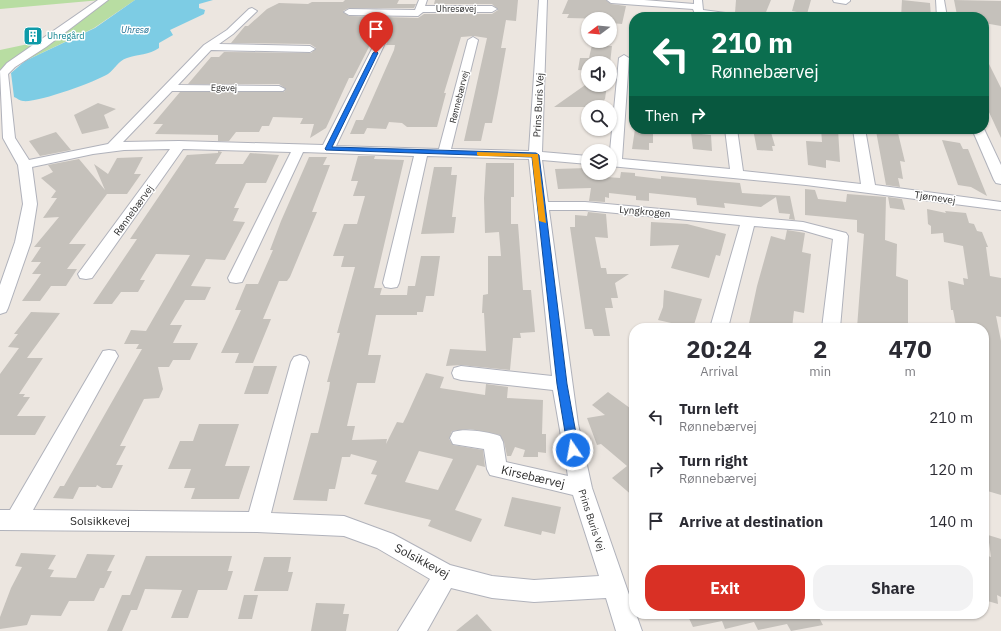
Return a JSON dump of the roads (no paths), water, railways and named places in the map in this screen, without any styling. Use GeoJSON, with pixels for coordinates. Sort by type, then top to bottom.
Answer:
{"type":"FeatureCollection","features":[{"type":"Feature","properties":{"kind":"street"},"geometry":{"type":"LineString","coordinates":[[0,308],[23,242],[30,204],[25,165],[9,138],[3,74],[12,65],[42,46],[104,0]]}},
{"type":"Feature","properties":{"kind":"street","name":"Prins Buris Vej"},"geometry":{"type":"LineString","coordinates":[[543,0],[536,155],[562,384],[568,424],[581,488],[629,631]]}},
{"type":"Feature","properties":{"kind":"street"},"geometry":{"type":"LineString","coordinates":[[611,0],[698,3]]}},
{"type":"Feature","properties":{"kind":"street"},"geometry":{"type":"LineString","coordinates":[[940,0],[941,12]]}},
{"type":"Feature","properties":{"kind":"street","name":"Uhresøvej"},"geometry":{"type":"LineString","coordinates":[[349,12],[418,13],[421,4],[492,9]]}},
{"type":"Feature","properties":{"kind":"street"},"geometry":{"type":"LineString","coordinates":[[112,148],[208,47],[230,32],[252,11]]}},
{"type":"Feature","properties":{"kind":"street"},"geometry":{"type":"LineString","coordinates":[[328,149],[382,39]]}},
{"type":"Feature","properties":{"kind":"street","name":"Rønnebærvej"},"geometry":{"type":"LineString","coordinates":[[444,153],[473,40]]}},
{"type":"Feature","properties":{"kind":"street"},"geometry":{"type":"LineString","coordinates":[[208,47],[310,49]]}},
{"type":"Feature","properties":{"kind":"street","name":"Tjørnevej"},"geometry":{"type":"LineString","coordinates":[[615,144],[624,58]]}},
{"type":"Feature","properties":{"kind":"street","name":"Egevej"},"geometry":{"type":"LineString","coordinates":[[169,88],[279,89]]}},
{"type":"Feature","properties":{"kind":"street"},"geometry":{"type":"LineString","coordinates":[[732,134],[737,173]]}},
{"type":"Feature","properties":{"kind":"street"},"geometry":{"type":"LineString","coordinates":[[860,134],[869,188]]}},
{"type":"Feature","properties":{"kind":"street"},"geometry":{"type":"LineString","coordinates":[[980,134],[1001,180]]}},
{"type":"Feature","properties":{"kind":"street"},"geometry":{"type":"LineString","coordinates":[[25,165],[59,156],[112,148],[179,145],[536,155],[581,159]]}},
{"type":"Feature","properties":{"kind":"street","name":"Rønnebærvej"},"geometry":{"type":"LineString","coordinates":[[86,274],[179,145]]}},
{"type":"Feature","properties":{"kind":"street"},"geometry":{"type":"LineString","coordinates":[[236,278],[299,148]]}},
{"type":"Feature","properties":{"kind":"street"},"geometry":{"type":"LineString","coordinates":[[391,282],[421,152]]}},
{"type":"Feature","properties":{"kind":"street","name":"Tjørnevej"},"geometry":{"type":"LineString","coordinates":[[617,162],[737,173],[869,188],[1001,206]]}},
{"type":"Feature","properties":{"kind":"street","name":"Lyngkrogen"},"geometry":{"type":"LineString","coordinates":[[541,206],[585,206],[803,226],[841,236],[832,323]]}},
{"type":"Feature","properties":{"kind":"street"},"geometry":{"type":"LineString","coordinates":[[720,323],[748,221]]}},
{"type":"Feature","properties":{"kind":"street","name":"Solsikkevej"},"geometry":{"type":"LineString","coordinates":[[8,520],[109,356]]}},
{"type":"Feature","properties":{"kind":"street"},"geometry":{"type":"LineString","coordinates":[[257,522],[300,362]]}},
{"type":"Feature","properties":{"kind":"street"},"geometry":{"type":"LineString","coordinates":[[461,373],[562,384]]}},
{"type":"Feature","properties":{"kind":"street","name":"Kirsebærvej"},"geometry":{"type":"LineString","coordinates":[[460,438],[493,442],[497,469],[581,488]]}},
{"type":"Feature","properties":{"kind":"street","name":"Solsikkevej"},"geometry":{"type":"LineString","coordinates":[[8,520],[257,522],[344,526],[385,541],[444,575],[492,587],[534,591],[613,586]]}},
{"type":"Feature","properties":{"kind":"street"},"geometry":{"type":"LineString","coordinates":[[411,631],[415,628],[444,575]]}},
{"type":"Feature","properties":{"kind":"water","name":"Uhresø"},"geometry":{"type":"Polygon","coordinates":[[[135,0],[213,0],[199,4],[199,8],[205,10],[204,14],[170,30],[173,35],[159,43],[159,48],[151,52],[124,59],[113,70],[101,78],[79,87],[40,99],[21,101],[14,97],[11,73],[25,61],[95,28],[135,0]]]}},
{"type":"Feature","properties":{"kind":"place","name":"Uhregård"},"geometry":{"type":"Point","coordinates":[33,36]}}]}
